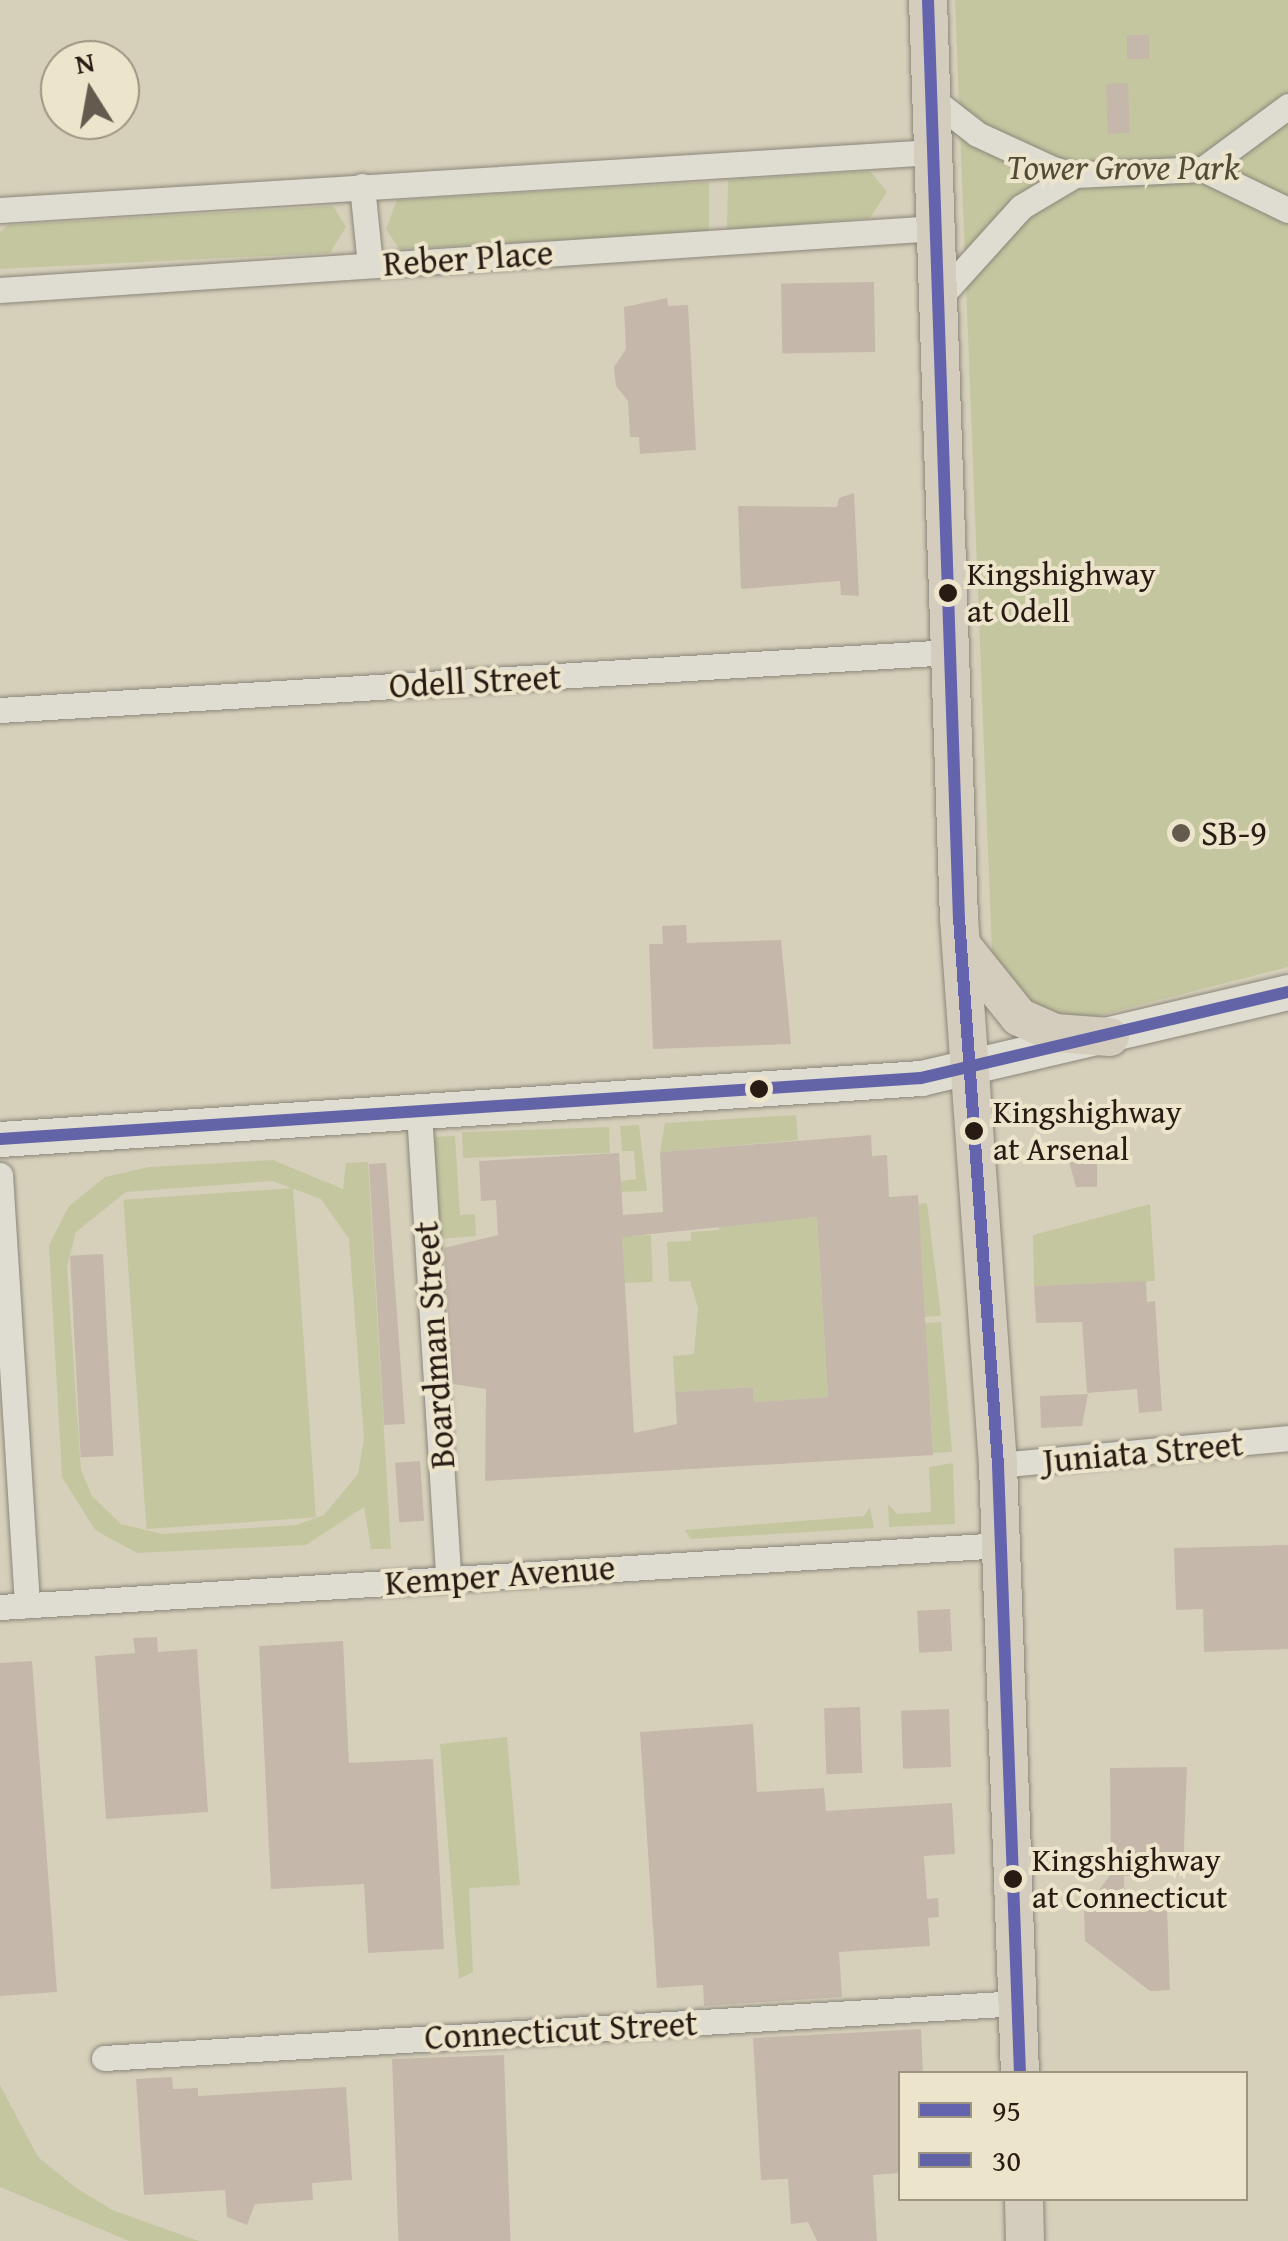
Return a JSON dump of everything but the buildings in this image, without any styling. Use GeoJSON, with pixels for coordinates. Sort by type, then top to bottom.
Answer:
{"type":"FeatureCollection","features":[{"type":"Feature","properties":{"kind":"main road"},"geometry":{"type":"LineString","coordinates":[[928,0],[960,944],[998,1465],[1020,2071]]}},
{"type":"Feature","properties":{"kind":"main road"},"geometry":{"type":"LineString","coordinates":[[960,944],[1018,1018],[1054,1033],[1110,1037]]}},
{"type":"Feature","properties":{"kind":"main road"},"geometry":{"type":"LineString","coordinates":[[0,1139],[968,1071],[1287,996]]}},
{"type":"Feature","properties":{"kind":"main road"},"geometry":{"type":"LineString","coordinates":[[1024,2201],[1025,2241]]}},
{"type":"Feature","properties":{"kind":"street"},"geometry":{"type":"LineString","coordinates":[[932,98],[977,134],[1075,175],[1203,169],[1288,210]]}},
{"type":"Feature","properties":{"kind":"street"},"geometry":{"type":"LineString","coordinates":[[1203,169],[1288,106]]}},
{"type":"Feature","properties":{"kind":"street"},"geometry":{"type":"LineString","coordinates":[[0,210],[933,152]]}},
{"type":"Feature","properties":{"kind":"street"},"geometry":{"type":"LineString","coordinates":[[938,299],[1020,207],[1075,175]]}},
{"type":"Feature","properties":{"kind":"street"},"geometry":{"type":"LineString","coordinates":[[362,186],[370,265]]}},
{"type":"Feature","properties":{"kind":"street","name":"Reber Place"},"geometry":{"type":"LineString","coordinates":[[0,290],[936,228]]}},
{"type":"Feature","properties":{"kind":"street","name":"Odell Street"},"geometry":{"type":"LineString","coordinates":[[0,710],[950,652]]}},
{"type":"Feature","properties":{"kind":"street","name":"Boardman Street"},"geometry":{"type":"LineString","coordinates":[[419,1112],[448,1578]]}},
{"type":"Feature","properties":{"kind":"street"},"geometry":{"type":"LineString","coordinates":[[0,1175],[27,1606]]}},
{"type":"Feature","properties":{"kind":"street","name":"Juniata Street"},"geometry":{"type":"LineString","coordinates":[[998,1465],[1288,1438]]}},
{"type":"Feature","properties":{"kind":"street","name":"Kemper Avenue"},"geometry":{"type":"LineString","coordinates":[[0,1607],[1001,1544]]}},
{"type":"Feature","properties":{"kind":"street","name":"Connecticut Street"},"geometry":{"type":"LineString","coordinates":[[104,2058],[1018,2003]]}},
{"type":"Feature","properties":{"kind":"green space","name":"Tower Grove Park"},"geometry":{"type":"Polygon","coordinates":[[[955,0],[1288,0],[1288,967],[1074,1022],[1039,1018],[992,954],[955,0]]]}},
{"type":"Feature","properties":{"kind":"green space"},"geometry":{"type":"Polygon","coordinates":[[[870,171],[887,192],[870,218],[727,231],[728,180],[870,171]]]}},
{"type":"Feature","properties":{"kind":"green space"},"geometry":{"type":"Polygon","coordinates":[[[709,182],[709,232],[399,249],[386,229],[397,200],[709,182]]]}},
{"type":"Feature","properties":{"kind":"green space"},"geometry":{"type":"Polygon","coordinates":[[[333,206],[346,227],[330,253],[0,269],[0,232],[8,225],[333,206]]]}},
{"type":"Feature","properties":{"kind":"green space"},"geometry":{"type":"Polygon","coordinates":[[[796,1115],[798,1140],[660,1152],[665,1123],[796,1115]]]}},
{"type":"Feature","properties":{"kind":"green space"},"geometry":{"type":"Polygon","coordinates":[[[639,1125],[647,1191],[621,1192],[621,1181],[636,1179],[634,1151],[622,1151],[620,1126],[639,1125]]]}},
{"type":"Feature","properties":{"kind":"green space"},"geometry":{"type":"Polygon","coordinates":[[[609,1127],[610,1153],[463,1158],[462,1132],[609,1127]]]}},
{"type":"Feature","properties":{"kind":"green space"},"geometry":{"type":"Polygon","coordinates":[[[455,1136],[460,1215],[475,1214],[476,1236],[440,1239],[434,1137],[455,1136]]]}},
{"type":"Feature","properties":{"kind":"green space"},"geometry":{"type":"Polygon","coordinates":[[[273,1160],[343,1189],[346,1163],[368,1162],[391,1549],[371,1549],[364,1507],[306,1545],[137,1553],[95,1530],[62,1477],[49,1245],[69,1206],[105,1177],[149,1167],[273,1160]],[[272,1181],[126,1192],[76,1232],[67,1266],[81,1470],[92,1496],[121,1524],[162,1534],[296,1525],[324,1515],[358,1474],[364,1439],[349,1239],[321,1199],[272,1181]]]}},
{"type":"Feature","properties":{"kind":"green space"},"geometry":{"type":"Polygon","coordinates":[[[293,1188],[316,1517],[146,1529],[123,1200],[293,1188]]]}},
{"type":"Feature","properties":{"kind":"green space"},"geometry":{"type":"Polygon","coordinates":[[[927,1203],[941,1316],[925,1317],[918,1204],[927,1203]]]}},
{"type":"Feature","properties":{"kind":"green space"},"geometry":{"type":"Polygon","coordinates":[[[1150,1204],[1155,1281],[1034,1286],[1033,1235],[1150,1204]]]}},
{"type":"Feature","properties":{"kind":"green space"},"geometry":{"type":"Polygon","coordinates":[[[817,1217],[828,1397],[754,1402],[753,1387],[675,1392],[673,1356],[694,1354],[698,1308],[690,1281],[669,1282],[667,1242],[691,1241],[691,1232],[719,1230],[719,1223],[817,1217]]]}},
{"type":"Feature","properties":{"kind":"green space"},"geometry":{"type":"Polygon","coordinates":[[[651,1235],[653,1282],[624,1283],[622,1236],[651,1235]]]}},
{"type":"Feature","properties":{"kind":"green space"},"geometry":{"type":"Polygon","coordinates":[[[941,1322],[952,1452],[933,1453],[925,1323],[941,1322]]]}},
{"type":"Feature","properties":{"kind":"green space"},"geometry":{"type":"Polygon","coordinates":[[[953,1463],[955,1524],[889,1527],[888,1504],[897,1514],[931,1512],[929,1467],[953,1463]]]}},
{"type":"Feature","properties":{"kind":"green space"},"geometry":{"type":"Polygon","coordinates":[[[870,1507],[874,1528],[691,1539],[685,1530],[864,1516],[870,1507]]]}},
{"type":"Feature","properties":{"kind":"green space"},"geometry":{"type":"Polygon","coordinates":[[[507,1737],[520,1885],[469,1888],[473,1972],[459,1979],[440,1744],[507,1737]]]}},
{"type":"Feature","properties":{"kind":"green space"},"geometry":{"type":"Polygon","coordinates":[[[0,2085],[38,2157],[75,2187],[112,2210],[199,2241],[129,2241],[0,2187],[0,2085]]]}},
{"type":"Feature","properties":{"kind":"transit line","name":"95"},"geometry":{"type":"LineString","coordinates":[[928,0],[959,918],[998,1465],[1020,2071]]}},
{"type":"Feature","properties":{"kind":"transit line","name":"30"},"geometry":{"type":"LineString","coordinates":[[0,1139],[921,1078],[1288,992]]}},
{"type":"Feature","properties":{"kind":"place","name":"Kingshighway at Odell"},"geometry":{"type":"Point","coordinates":[948,593]}},
{"type":"Feature","properties":{"kind":"place","name":"SB-9"},"geometry":{"type":"Point","coordinates":[1181,833]}},
{"type":"Feature","properties":{"kind":"place","name":"Kingshighway at Arsenal"},"geometry":{"type":"Point","coordinates":[974,1131]}},
{"type":"Feature","properties":{"kind":"place","name":"Kingshighway at Connecticut"},"geometry":{"type":"Point","coordinates":[1013,1879]}}]}
